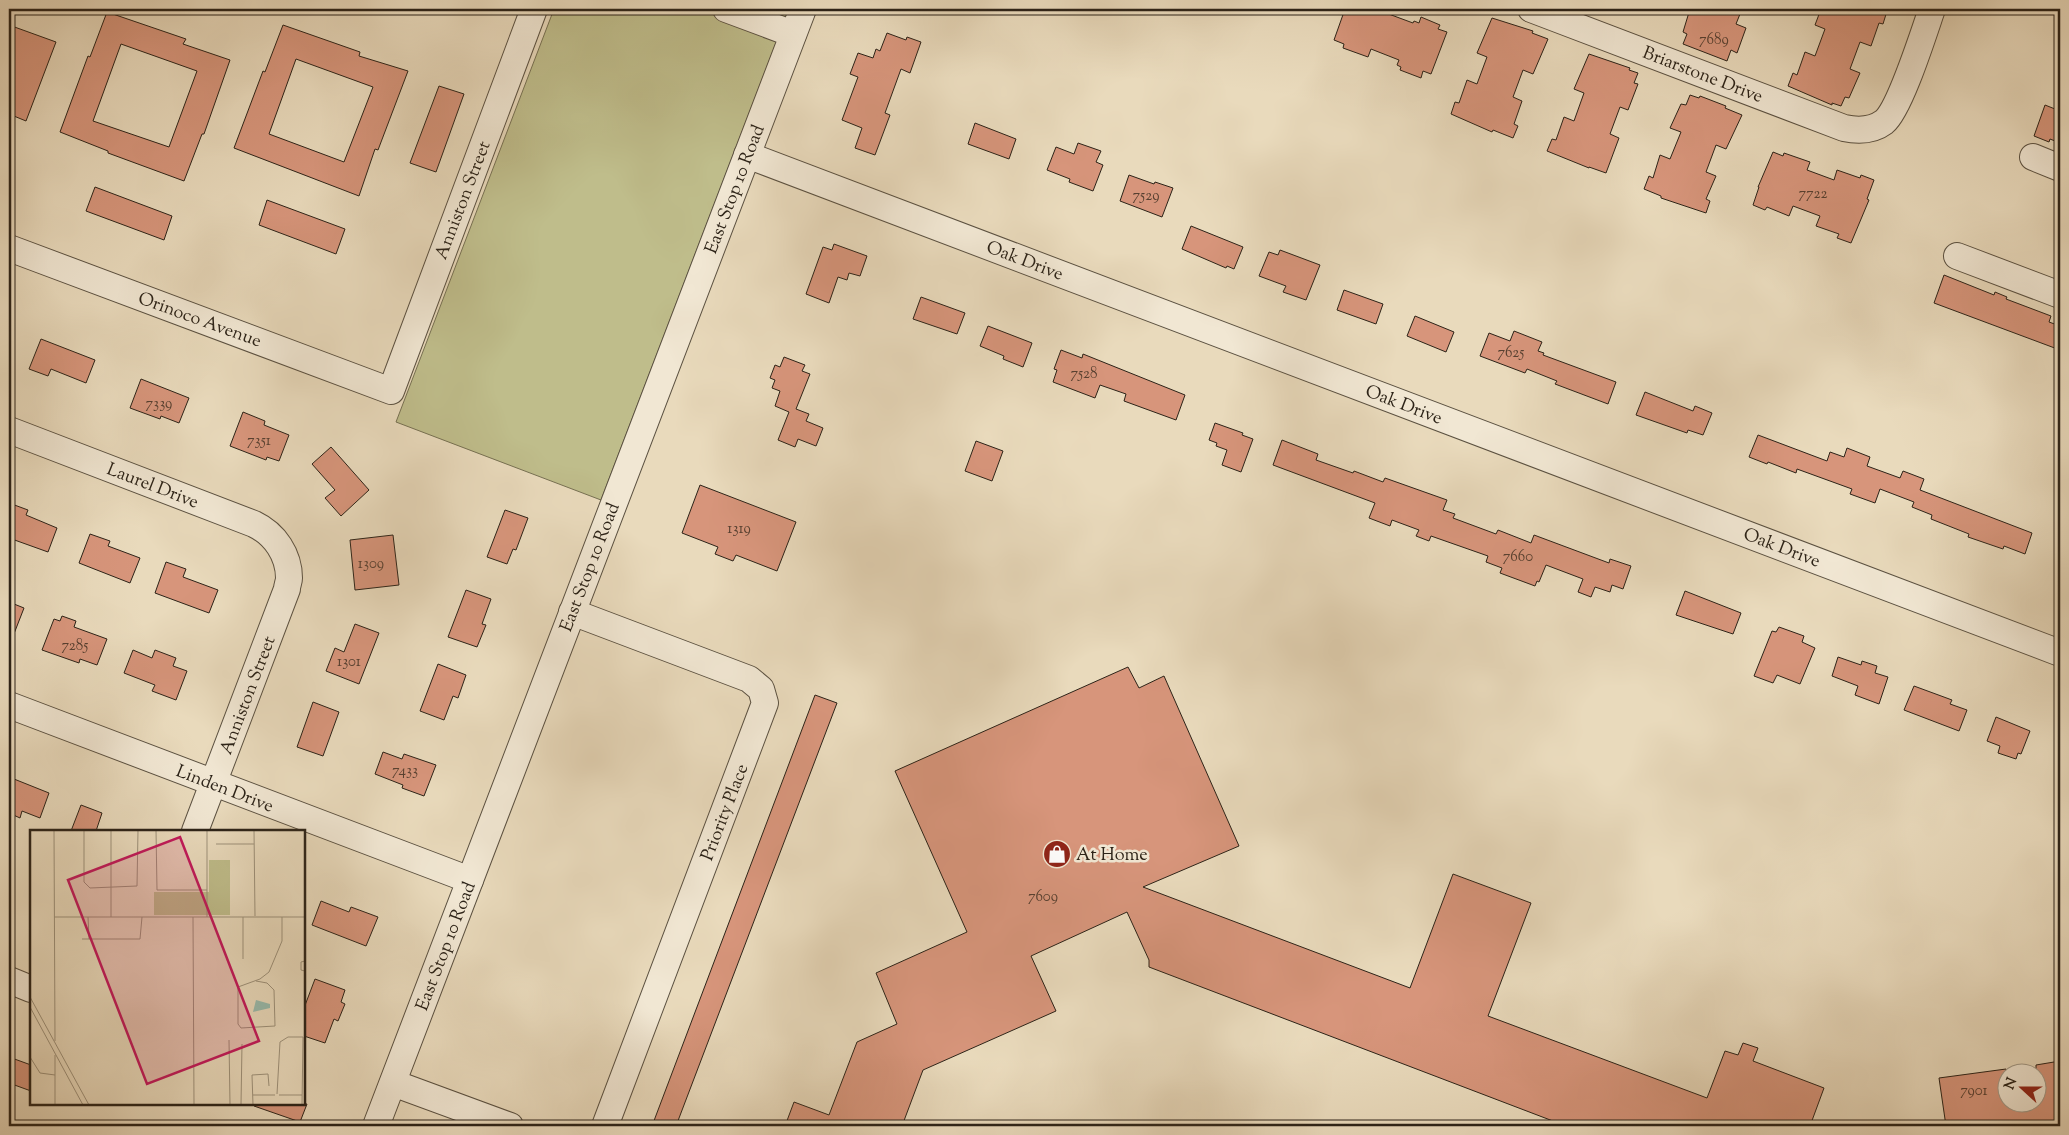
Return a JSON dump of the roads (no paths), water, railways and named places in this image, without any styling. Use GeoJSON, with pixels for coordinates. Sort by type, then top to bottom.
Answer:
{"type":"FeatureCollection","features":[{"type":"Feature","properties":{"kind":"street","name":"Anniston Street"},"geometry":{"type":"LineString","coordinates":[[390,391],[534,9]]}},
{"type":"Feature","properties":{"kind":"street"},"geometry":{"type":"LineString","coordinates":[[726,9],[793,34]]}},
{"type":"Feature","properties":{"kind":"street","name":"East Stop 10 Road"},"geometry":{"type":"LineString","coordinates":[[376,1126],[803,9]]}},
{"type":"Feature","properties":{"kind":"street","name":"Briarstone Drive"},"geometry":{"type":"LineString","coordinates":[[1531,9],[1844,128],[1858,131],[1876,127],[1885,121],[1895,109],[1932,9]]}},
{"type":"Feature","properties":{"kind":"street","name":"Oak Drive"},"geometry":{"type":"LineString","coordinates":[[747,155],[2060,653]]}},
{"type":"Feature","properties":{"kind":"street"},"geometry":{"type":"LineString","coordinates":[[2033,157],[2060,168]]}},
{"type":"Feature","properties":{"kind":"street","name":"Orinoco Avenue"},"geometry":{"type":"LineString","coordinates":[[9,248],[390,391]]}},
{"type":"Feature","properties":{"kind":"street"},"geometry":{"type":"LineString","coordinates":[[1957,256],[2060,295]]}},
{"type":"Feature","properties":{"kind":"street","name":"Laurel Drive"},"geometry":{"type":"LineString","coordinates":[[9,430],[254,524],[273,538],[285,557]]}},
{"type":"Feature","properties":{"kind":"street","name":"Anniston Street"},"geometry":{"type":"LineString","coordinates":[[195,830],[287,589],[289,575],[285,557]]}},
{"type":"Feature","properties":{"kind":"street","name":"Priority Place"},"geometry":{"type":"LineString","coordinates":[[572,612],[749,679],[761,689],[765,703],[605,1126]]}},
{"type":"Feature","properties":{"kind":"street","name":"Linden Drive"},"geometry":{"type":"LineString","coordinates":[[9,705],[470,880]]}},
{"type":"Feature","properties":{"kind":"street"},"geometry":{"type":"LineString","coordinates":[[9,980],[30,989]]}},
{"type":"Feature","properties":{"kind":"street"},"geometry":{"type":"LineString","coordinates":[[393,1083],[510,1126]]}},
{"type":"Feature","properties":{"kind":"place","name":"At Home"},"geometry":{"type":"Point","coordinates":[1057,854]}}]}
